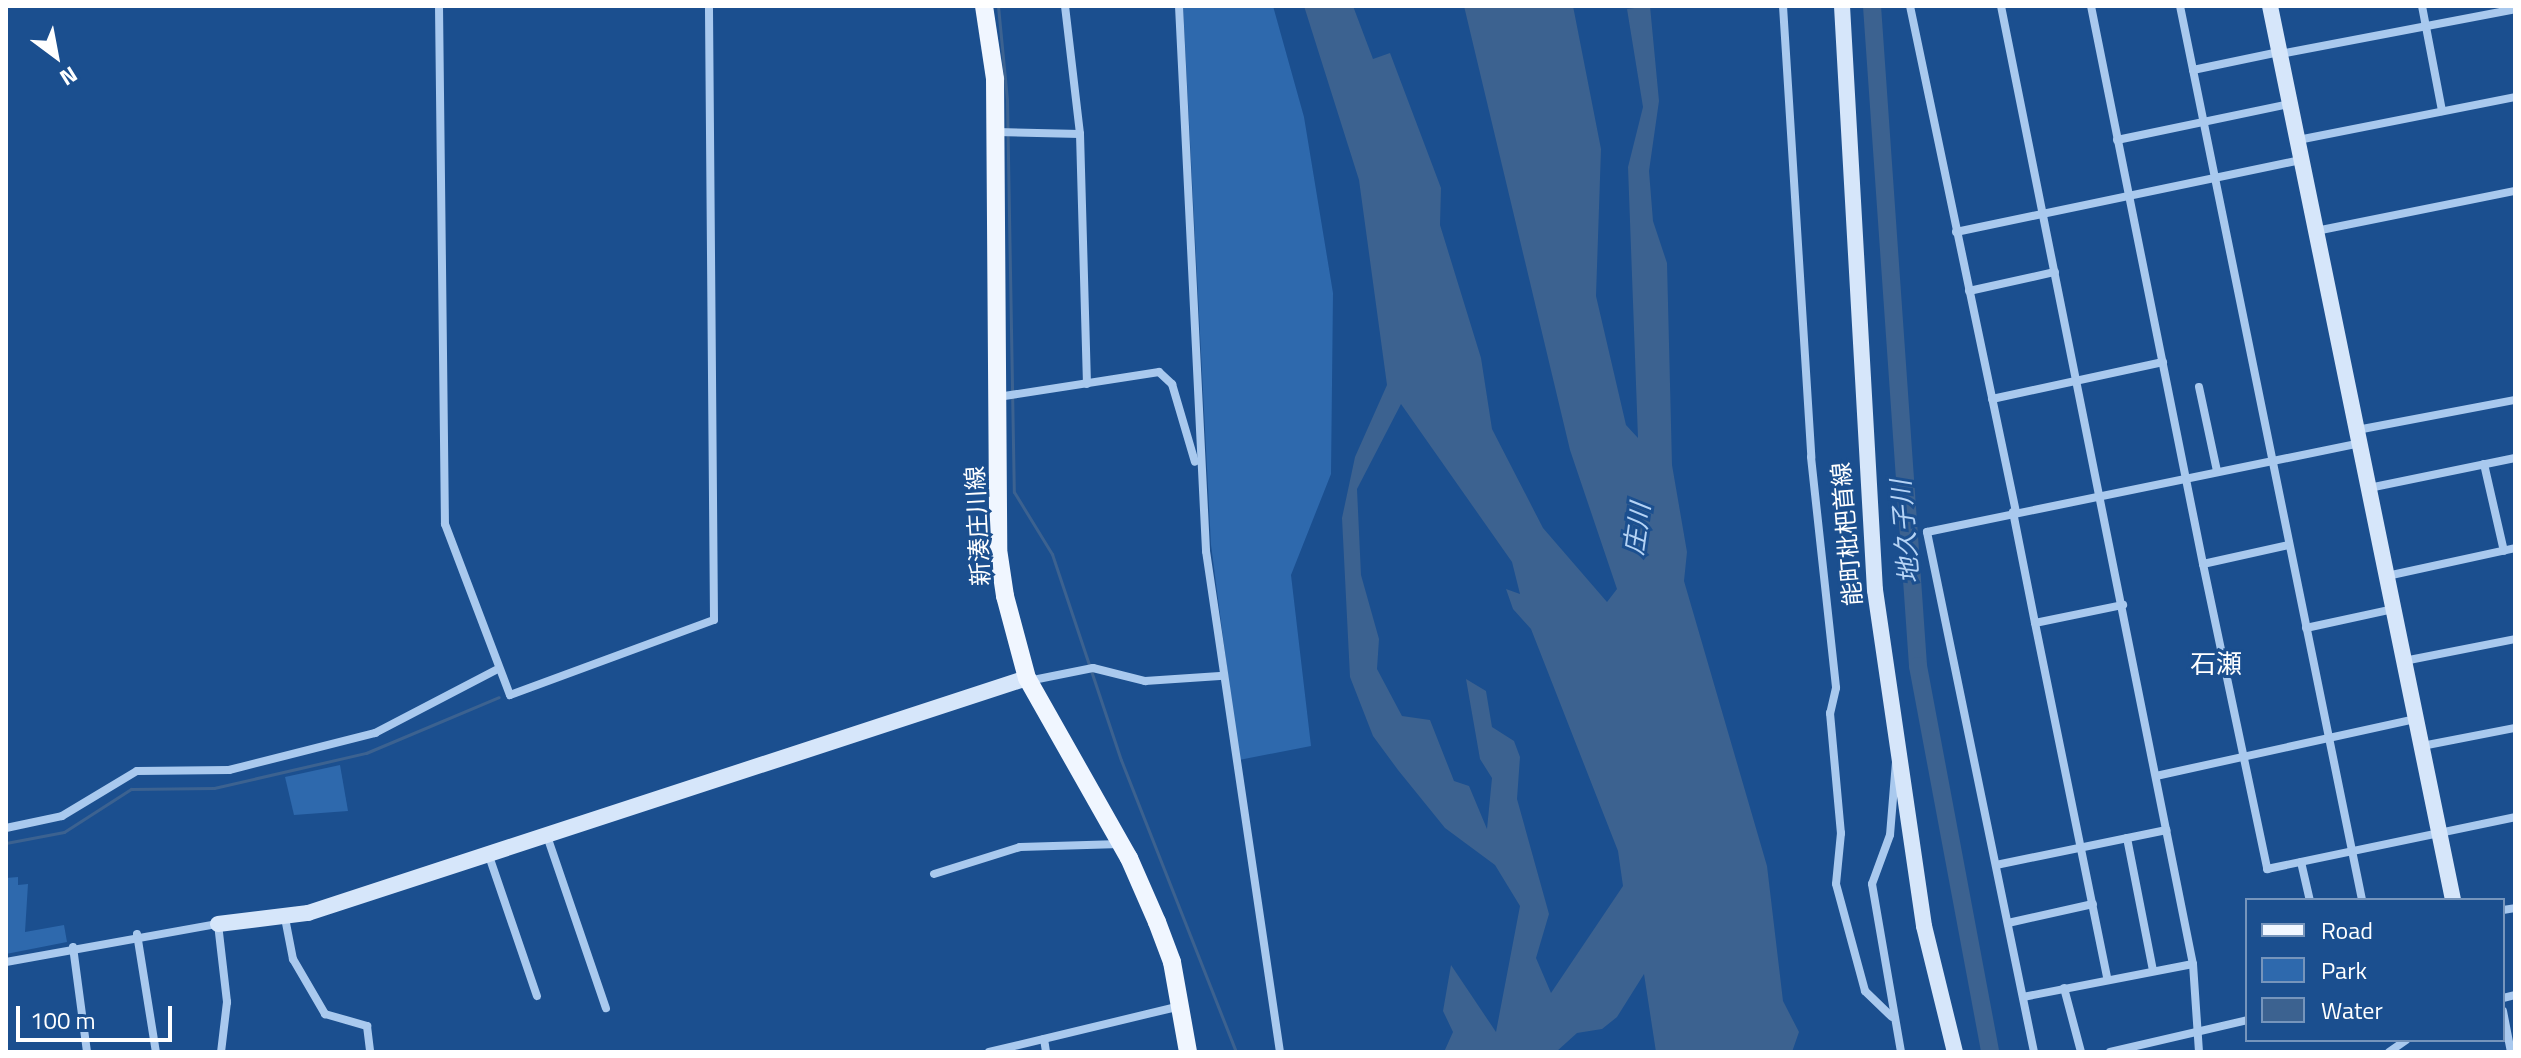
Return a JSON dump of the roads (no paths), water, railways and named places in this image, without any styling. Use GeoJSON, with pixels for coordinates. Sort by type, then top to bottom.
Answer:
{"type":"FeatureCollection","features":[{"type":"Feature","properties":{"kind":"main road","name":"新湊庄川線"},"geometry":{"type":"LineString","coordinates":[[984,6],[996,132],[998,549],[1027,678],[1121,844],[1172,962],[1188,1052]]}},
{"type":"Feature","properties":{"kind":"street"},"geometry":{"type":"LineString","coordinates":[[439,6],[445,524],[510,695],[714,620],[709,6]]}},
{"type":"Feature","properties":{"kind":"street"},"geometry":{"type":"LineString","coordinates":[[1065,6],[1080,134],[1087,384]]}},
{"type":"Feature","properties":{"kind":"street"},"geometry":{"type":"LineString","coordinates":[[1179,6],[1199,475],[1220,676],[1280,1052]]}},
{"type":"Feature","properties":{"kind":"street"},"geometry":{"type":"LineString","coordinates":[[1783,6],[1811,457],[1836,688],[1830,713],[1841,833],[1833,861],[1865,991],[1892,1017]]}},
{"type":"Feature","properties":{"kind":"street","name":"能町枇杷首線"},"geometry":{"type":"LineString","coordinates":[[1842,6],[1862,429],[1897,758],[1924,926],[1955,1052]]}},
{"type":"Feature","properties":{"kind":"street"},"geometry":{"type":"LineString","coordinates":[[1910,6],[2107,978]]}},
{"type":"Feature","properties":{"kind":"street"},"geometry":{"type":"LineString","coordinates":[[2001,6],[2193,964],[2199,1052]]}},
{"type":"Feature","properties":{"kind":"street"},"geometry":{"type":"LineString","coordinates":[[2091,6],[2267,869],[2515,817]]}},
{"type":"Feature","properties":{"kind":"street"},"geometry":{"type":"LineString","coordinates":[[2180,6],[2362,898]]}},
{"type":"Feature","properties":{"kind":"street"},"geometry":{"type":"LineString","coordinates":[[2270,6],[2453,898]]}},
{"type":"Feature","properties":{"kind":"street"},"geometry":{"type":"LineString","coordinates":[[2422,6],[2442,111]]}},
{"type":"Feature","properties":{"kind":"street"},"geometry":{"type":"LineString","coordinates":[[2193,70],[2515,9]]}},
{"type":"Feature","properties":{"kind":"street"},"geometry":{"type":"LineString","coordinates":[[2297,140],[2515,97]]}},
{"type":"Feature","properties":{"kind":"street"},"geometry":{"type":"LineString","coordinates":[[2117,140],[2290,104]]}},
{"type":"Feature","properties":{"kind":"street"},"geometry":{"type":"LineString","coordinates":[[996,132],[1080,134]]}},
{"type":"Feature","properties":{"kind":"street"},"geometry":{"type":"LineString","coordinates":[[1956,232],[2301,160]]}},
{"type":"Feature","properties":{"kind":"street"},"geometry":{"type":"LineString","coordinates":[[2315,231],[2515,191]]}},
{"type":"Feature","properties":{"kind":"street"},"geometry":{"type":"LineString","coordinates":[[1969,291],[2055,272]]}},
{"type":"Feature","properties":{"kind":"street"},"geometry":{"type":"LineString","coordinates":[[1992,399],[2163,362]]}},
{"type":"Feature","properties":{"kind":"street"},"geometry":{"type":"LineString","coordinates":[[997,397],[1159,372],[1172,384],[1199,475]]}},
{"type":"Feature","properties":{"kind":"street"},"geometry":{"type":"LineString","coordinates":[[2199,387],[2217,471]]}},
{"type":"Feature","properties":{"kind":"street"},"geometry":{"type":"LineString","coordinates":[[2034,1052],[1927,532],[2273,459],[2515,400]]}},
{"type":"Feature","properties":{"kind":"street"},"geometry":{"type":"LineString","coordinates":[[2369,488],[2515,458]]}},
{"type":"Feature","properties":{"kind":"street"},"geometry":{"type":"LineString","coordinates":[[2484,464],[2504,551]]}},
{"type":"Feature","properties":{"kind":"street"},"geometry":{"type":"LineString","coordinates":[[2203,564],[2289,545]]}},
{"type":"Feature","properties":{"kind":"street"},"geometry":{"type":"LineString","coordinates":[[2386,576],[2515,548]]}},
{"type":"Feature","properties":{"kind":"street"},"geometry":{"type":"LineString","coordinates":[[2035,623],[2123,605]]}},
{"type":"Feature","properties":{"kind":"street"},"geometry":{"type":"LineString","coordinates":[[2306,628],[2393,609]]}},
{"type":"Feature","properties":{"kind":"street"},"geometry":{"type":"LineString","coordinates":[[2403,661],[2515,639]]}},
{"type":"Feature","properties":{"kind":"street"},"geometry":{"type":"LineString","coordinates":[[6,828],[62,816],[137,771],[229,770],[375,733],[498,669]]}},
{"type":"Feature","properties":{"kind":"street"},"geometry":{"type":"LineString","coordinates":[[6,962],[137,934],[285,918],[489,856],[1027,678],[1038,682],[1089,669],[1145,681],[1220,676]]}},
{"type":"Feature","properties":{"kind":"street"},"geometry":{"type":"LineString","coordinates":[[2156,776],[2415,719]]}},
{"type":"Feature","properties":{"kind":"street"},"geometry":{"type":"LineString","coordinates":[[2421,747],[2515,728]]}},
{"type":"Feature","properties":{"kind":"street"},"geometry":{"type":"LineString","coordinates":[[1897,758],[1889,780],[1890,835],[1872,884],[1892,1017],[1901,1052]]}},
{"type":"Feature","properties":{"kind":"street"},"geometry":{"type":"LineString","coordinates":[[1996,865],[2166,830]]}},
{"type":"Feature","properties":{"kind":"street"},"geometry":{"type":"LineString","coordinates":[[547,836],[606,1008]]}},
{"type":"Feature","properties":{"kind":"street"},"geometry":{"type":"LineString","coordinates":[[2127,838],[2153,970]]}},
{"type":"Feature","properties":{"kind":"street"},"geometry":{"type":"LineString","coordinates":[[934,874],[1020,847],[1121,844]]}},
{"type":"Feature","properties":{"kind":"street"},"geometry":{"type":"LineString","coordinates":[[489,856],[537,996]]}},
{"type":"Feature","properties":{"kind":"street"},"geometry":{"type":"LineString","coordinates":[[2301,862],[2310,898]]}},
{"type":"Feature","properties":{"kind":"street"},"geometry":{"type":"LineString","coordinates":[[2008,923],[2093,904]]}},
{"type":"Feature","properties":{"kind":"street"},"geometry":{"type":"LineString","coordinates":[[285,918],[293,959],[325,1014],[367,1026],[370,1052]]}},
{"type":"Feature","properties":{"kind":"street"},"geometry":{"type":"LineString","coordinates":[[218,924],[227,1002],[219,1051]]}},
{"type":"Feature","properties":{"kind":"street"},"geometry":{"type":"LineString","coordinates":[[137,934],[156,1052]]}},
{"type":"Feature","properties":{"kind":"street"},"geometry":{"type":"LineString","coordinates":[[73,947],[87,1052]]}},
{"type":"Feature","properties":{"kind":"street"},"geometry":{"type":"LineString","coordinates":[[2023,997],[2107,978],[2193,964]]}},
{"type":"Feature","properties":{"kind":"street"},"geometry":{"type":"LineString","coordinates":[[2064,988],[2081,1052]]}},
{"type":"Feature","properties":{"kind":"street"},"geometry":{"type":"LineString","coordinates":[[990,1052],[1181,1006]]}},
{"type":"Feature","properties":{"kind":"street"},"geometry":{"type":"LineString","coordinates":[[2110,1052],[2245,1020]]}},
{"type":"Feature","properties":{"kind":"street"},"geometry":{"type":"LineString","coordinates":[[2505,1021],[2511,1052]]}},
{"type":"Feature","properties":{"kind":"street"},"geometry":{"type":"LineString","coordinates":[[1044,1039],[1046,1052]]}},
{"type":"Feature","properties":{"kind":"water","name":"庄川"},"geometry":{"type":"Polygon","coordinates":[[[1304,6],[1353,6],[1373,59],[1390,53],[1441,188],[1440,225],[1481,358],[1492,429],[1543,528],[1607,602],[1617,589],[1570,450],[1464,6],[1573,6],[1601,149],[1596,296],[1626,425],[1638,438],[1628,167],[1643,107],[1627,9],[1650,6],[1659,101],[1649,171],[1653,221],[1667,263],[1672,465],[1687,552],[1684,581],[1767,866],[1783,1001],[1799,1032],[1792,1052],[1656,1052],[1644,974],[1617,1017],[1602,1029],[1577,1033],[1556,1052],[1444,1052],[1453,1032],[1443,1011],[1451,965],[1496,1032],[1520,906],[1495,865],[1445,828],[1398,770],[1373,736],[1350,677],[1342,518],[1355,457],[1387,385],[1359,180],[1304,6]],[[1401,404],[1357,489],[1361,575],[1379,639],[1377,669],[1402,716],[1430,720],[1454,781],[1469,786],[1487,829],[1492,778],[1480,759],[1466,679],[1486,691],[1492,727],[1514,741],[1520,757],[1517,799],[1549,914],[1536,958],[1551,993],[1623,886],[1618,851],[1531,629],[1513,609],[1506,589],[1520,594],[1512,562],[1401,404]]]}},
{"type":"Feature","properties":{"kind":"waterway"},"geometry":{"type":"LineString","coordinates":[[998,6],[1007,100],[1014,492],[1052,554],[1121,760],[1236,1052]]}},
{"type":"Feature","properties":{"kind":"waterway","name":"地久子川"},"geometry":{"type":"LineString","coordinates":[[1872,6],[1918,666],[1990,1052]]}},
{"type":"Feature","properties":{"kind":"waterway"},"geometry":{"type":"LineString","coordinates":[[6,843],[64,832],[131,789],[214,788],[366,753],[499,697]]}},
{"type":"Feature","properties":{"kind":"district","name":"石瀬"},"geometry":{"type":"Point","coordinates":[2216,664]}}]}
